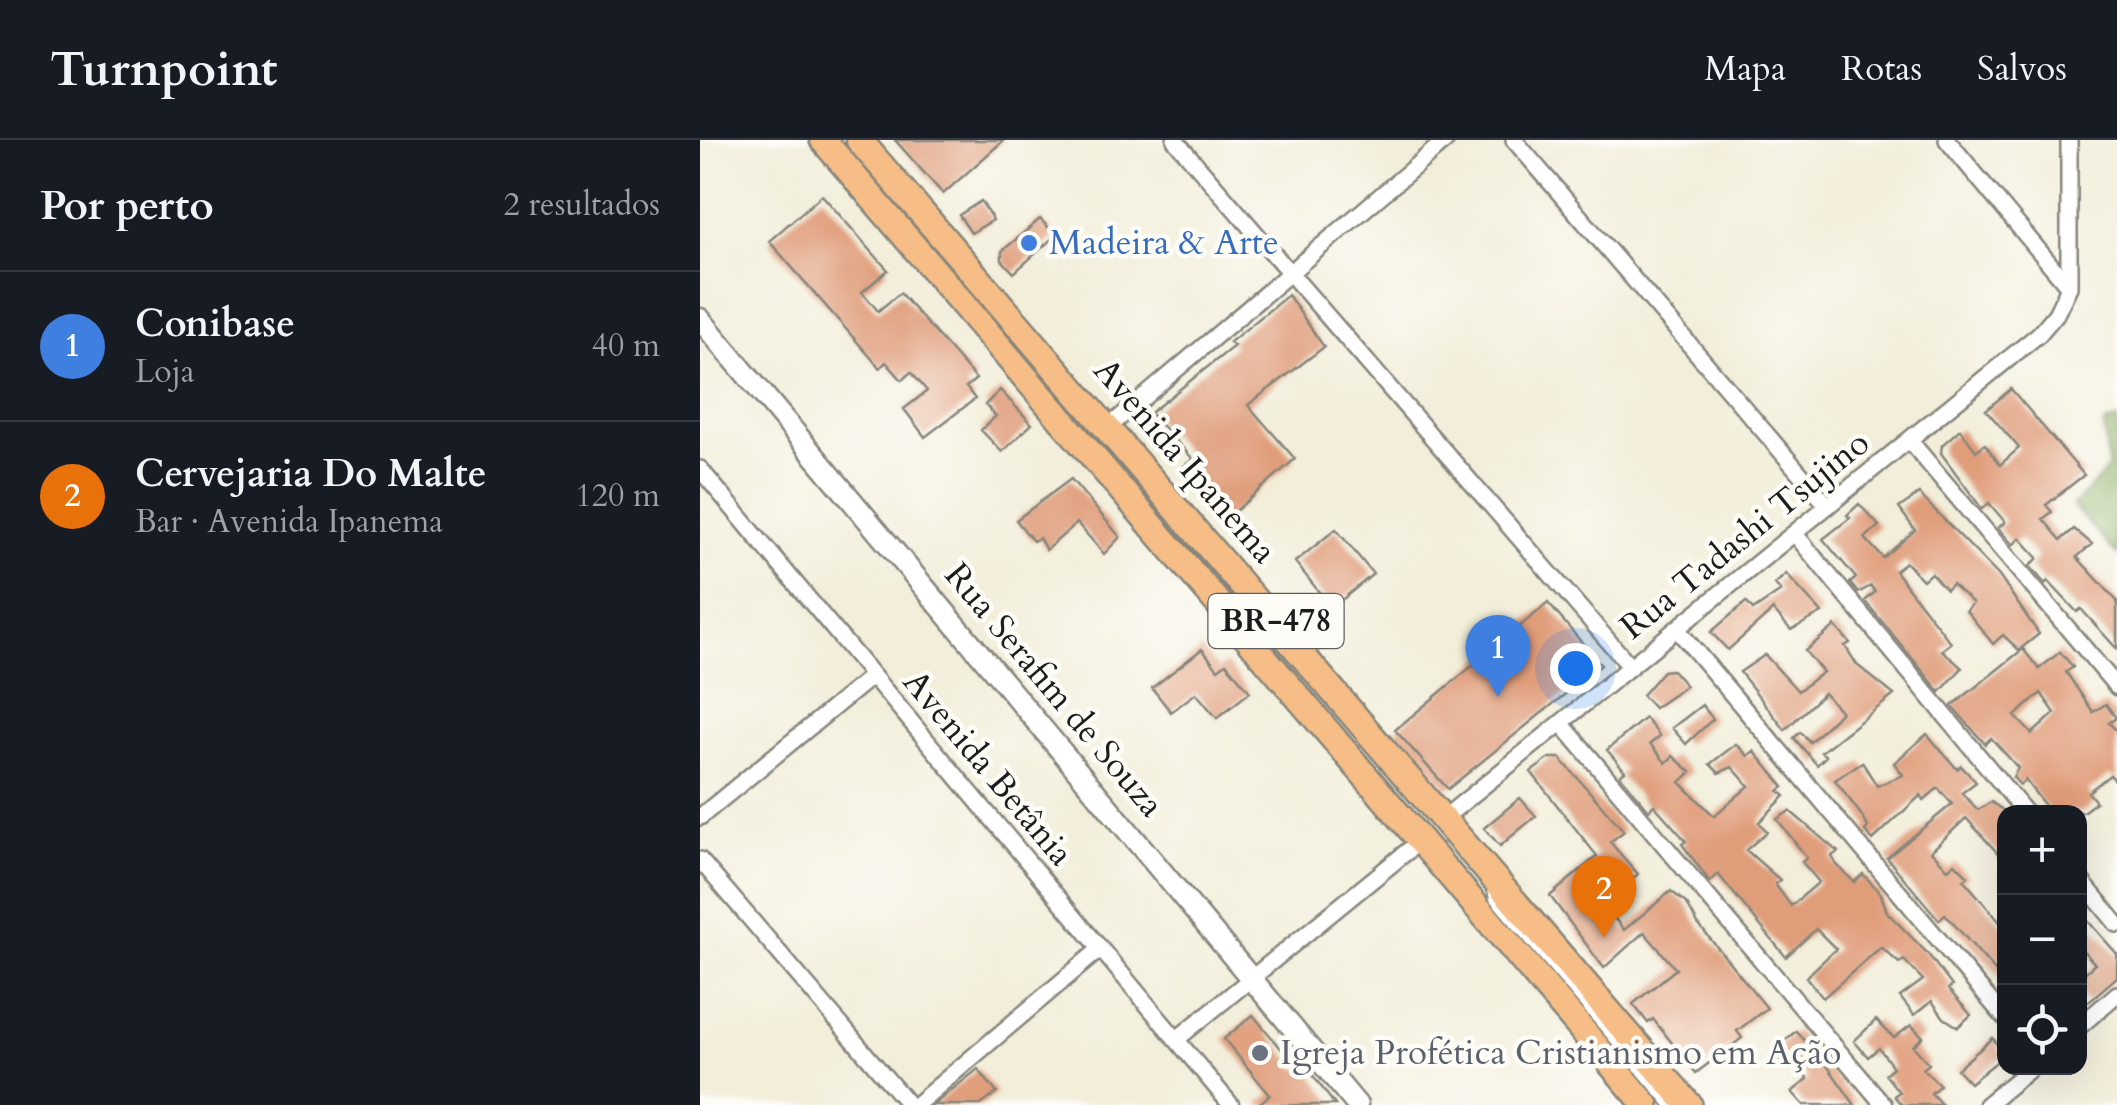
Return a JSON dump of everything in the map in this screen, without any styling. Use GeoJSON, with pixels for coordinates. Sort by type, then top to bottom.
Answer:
{"type":"FeatureCollection","features":[{"type":"Feature","properties":{"kind":"main road","name":"Avenida Ipanema"},"geometry":{"type":"LineString","coordinates":[[823,140],[1650,1105]]}},
{"type":"Feature","properties":{"kind":"main road","name":"Avenida Ipanema"},"geometry":{"type":"LineString","coordinates":[[859,140],[1110,426],[1689,1105]]}},
{"type":"Feature","properties":{"kind":"street"},"geometry":{"type":"LineString","coordinates":[[1175,140],[1630,666]]}},
{"type":"Feature","properties":{"kind":"street"},"geometry":{"type":"LineString","coordinates":[[1110,426],[1446,140]]}},
{"type":"Feature","properties":{"kind":"street"},"geometry":{"type":"LineString","coordinates":[[1514,140],[1828,506]]}},
{"type":"Feature","properties":{"kind":"street"},"geometry":{"type":"LineString","coordinates":[[1947,140],[2070,286]]}},
{"type":"Feature","properties":{"kind":"street"},"geometry":{"type":"LineString","coordinates":[[2069,140],[2070,286]]}},
{"type":"Feature","properties":{"kind":"street","name":"Rua Tadashi Tsujino"},"geometry":{"type":"LineString","coordinates":[[1444,818],[2039,334],[2056,314],[2070,286]]}},
{"type":"Feature","properties":{"kind":"street","name":"Rua Serafim de Souza"},"geometry":{"type":"LineString","coordinates":[[700,319],[1357,1105]]}},
{"type":"Feature","properties":{"kind":"street"},"geometry":{"type":"LineString","coordinates":[[1910,441],[2117,687]]}},
{"type":"Feature","properties":{"kind":"street","name":"Avenida Betânia"},"geometry":{"type":"LineString","coordinates":[[700,469],[1232,1105]]}},
{"type":"Feature","properties":{"kind":"street"},"geometry":{"type":"LineString","coordinates":[[1795,534],[2019,805]]}},
{"type":"Feature","properties":{"kind":"street"},"geometry":{"type":"LineString","coordinates":[[1678,629],[1997,1009]]}},
{"type":"Feature","properties":{"kind":"street"},"geometry":{"type":"LineString","coordinates":[[700,816],[872,676]]}},
{"type":"Feature","properties":{"kind":"street"},"geometry":{"type":"LineString","coordinates":[[1561,723],[1884,1105]]}},
{"type":"Feature","properties":{"kind":"street"},"geometry":{"type":"LineString","coordinates":[[1177,1039],[1420,841]]}},
{"type":"Feature","properties":{"kind":"street"},"geometry":{"type":"LineString","coordinates":[[700,860],[912,1105],[1100,949]]}},
{"type":"Feature","properties":{"kind":"street"},"geometry":{"type":"LineString","coordinates":[[2087,888],[2117,924]]}},
{"type":"Feature","properties":{"kind":"street"},"geometry":{"type":"LineString","coordinates":[[2087,1020],[2117,994]]}},
{"type":"Feature","properties":{"kind":"street"},"geometry":{"type":"LineString","coordinates":[[1986,1105],[2022,1075]]}},
{"type":"Feature","properties":{"kind":"lane"},"geometry":{"type":"LineString","coordinates":[[1488,870],[1494,900],[1670,1105]]}},
{"type":"Feature","properties":{"kind":"green space"},"geometry":{"type":"Polygon","coordinates":[[[2117,420],[2117,555],[2073,506],[2108,469],[2104,424],[2117,420]]]}},
{"type":"Feature","properties":{"kind":"building"},"geometry":{"type":"Polygon","coordinates":[[[895,140],[1004,140],[943,194],[895,140]]]}},
{"type":"Feature","properties":{"kind":"building"},"geometry":{"type":"Polygon","coordinates":[[[822,195],[888,270],[862,292],[878,311],[900,293],[976,379],[966,387],[975,399],[925,437],[904,409],[927,391],[911,372],[902,380],[886,362],[880,368],[769,241],[822,195]]]}},
{"type":"Feature","properties":{"kind":"building"},"geometry":{"type":"Polygon","coordinates":[[[981,201],[993,220],[971,233],[959,215],[981,201]]]}},
{"type":"Feature","properties":{"kind":"building","name":"Madeira & Arte"},"geometry":{"type":"Polygon","coordinates":[[[1040,219],[1056,235],[1014,273],[1002,260],[1002,251],[1040,219]]]}},
{"type":"Feature","properties":{"kind":"building"},"geometry":{"type":"Polygon","coordinates":[[[1288,295],[1324,347],[1248,405],[1295,459],[1224,521],[1179,470],[1193,459],[1150,413],[1234,346],[1230,342],[1288,295]]]}},
{"type":"Feature","properties":{"kind":"building"},"geometry":{"type":"Polygon","coordinates":[[[2011,389],[2084,475],[2046,505],[2052,512],[2043,519],[2061,540],[2074,529],[2092,544],[2077,557],[2117,601],[2117,649],[2081,609],[2077,612],[2048,581],[2045,584],[2030,566],[2038,558],[2020,538],[2013,545],[1998,528],[2005,522],[1989,503],[1982,509],[1941,453],[1942,445],[1960,429],[1976,451],[1985,444],[2000,465],[2019,448],[1986,410],[2011,389]]]}},
{"type":"Feature","properties":{"kind":"building"},"geometry":{"type":"Polygon","coordinates":[[[1000,390],[1032,424],[1002,452],[981,430],[996,416],[985,405],[1000,390]]]}},
{"type":"Feature","properties":{"kind":"building"},"geometry":{"type":"Polygon","coordinates":[[[1071,479],[1120,537],[1104,554],[1077,523],[1046,550],[1039,538],[1033,541],[1016,520],[1071,479]]]}},
{"type":"Feature","properties":{"kind":"building"},"geometry":{"type":"Polygon","coordinates":[[[1919,494],[1999,576],[2039,634],[2019,650],[2003,635],[1993,644],[1966,610],[1973,603],[1952,584],[1946,590],[1931,573],[1923,580],[1905,562],[1895,571],[1951,643],[1942,650],[1962,668],[1940,692],[1865,601],[1875,592],[1871,586],[1858,593],[1850,583],[1856,578],[1823,539],[1850,518],[1847,515],[1859,504],[1879,526],[1865,538],[1883,558],[1915,530],[1899,508],[1919,494]]]}},
{"type":"Feature","properties":{"kind":"building"},"geometry":{"type":"Polygon","coordinates":[[[1336,529],[1373,574],[1332,608],[1295,562],[1336,529]]]}},
{"type":"Feature","properties":{"kind":"building"},"geometry":{"type":"Polygon","coordinates":[[[1786,574],[1822,613],[1791,630],[1773,610],[1728,650],[1711,632],[1746,602],[1753,610],[1781,591],[1775,584],[1786,574]]]}},
{"type":"Feature","properties":{"kind":"building"},"geometry":{"type":"Polygon","coordinates":[[[1548,603],[1601,665],[1448,789],[1395,730],[1548,603]]]}},
{"type":"Feature","properties":{"kind":"building"},"geometry":{"type":"Polygon","coordinates":[[[1835,626],[1850,643],[1845,646],[1857,665],[1894,695],[1821,752],[1826,756],[1817,765],[1794,738],[1800,732],[1810,742],[1841,712],[1824,693],[1785,730],[1740,672],[1765,655],[1798,691],[1823,672],[1805,651],[1835,626]]]}},
{"type":"Feature","properties":{"kind":"building"},"geometry":{"type":"Polygon","coordinates":[[[1202,649],[1218,669],[1226,663],[1250,692],[1217,718],[1196,693],[1171,712],[1152,688],[1202,649]]]}},
{"type":"Feature","properties":{"kind":"building"},"geometry":{"type":"Polygon","coordinates":[[[2023,649],[2039,669],[2060,652],[2073,667],[2066,672],[2093,712],[2106,704],[2116,718],[2109,723],[2117,731],[2117,782],[2110,775],[2088,792],[2096,802],[2087,809],[2087,805],[2045,805],[2025,780],[2020,785],[2013,777],[2018,768],[1991,738],[1985,744],[1952,706],[2023,649]],[[2041,693],[2015,716],[2032,734],[2055,713],[2041,693]]]}},
{"type":"Feature","properties":{"kind":"building"},"geometry":{"type":"Polygon","coordinates":[[[1672,670],[1686,686],[1654,708],[1642,695],[1663,671],[1672,670]]]}},
{"type":"Feature","properties":{"kind":"building"},"geometry":{"type":"Polygon","coordinates":[[[1702,705],[1713,719],[1686,744],[1672,728],[1702,705]]]}},
{"type":"Feature","properties":{"kind":"building"},"geometry":{"type":"Polygon","coordinates":[[[1645,718],[1660,736],[1650,744],[1666,763],[1673,756],[1691,772],[1680,782],[1714,816],[1749,786],[1732,767],[1719,773],[1710,764],[1736,744],[1748,756],[1754,751],[1784,787],[1779,791],[1785,796],[1759,822],[1767,832],[1746,850],[1780,880],[1775,884],[1791,906],[1819,882],[1802,862],[1807,858],[1777,819],[1790,811],[1838,852],[1832,856],[1836,864],[1854,882],[1863,874],[1881,894],[1887,912],[1928,954],[1952,986],[1948,989],[1971,1015],[1958,1027],[1944,1018],[1932,1001],[1914,1015],[1900,997],[1923,980],[1904,960],[1899,963],[1881,947],[1823,998],[1806,977],[1836,949],[1816,929],[1786,957],[1718,874],[1710,882],[1682,844],[1686,841],[1654,805],[1649,810],[1620,775],[1625,771],[1607,750],[1645,718]]]}},
{"type":"Feature","properties":{"kind":"building"},"geometry":{"type":"Polygon","coordinates":[[[1927,734],[1957,769],[1961,766],[1976,782],[1962,793],[1978,810],[1991,802],[1997,806],[1997,852],[1966,818],[1931,851],[1948,869],[1955,863],[1968,876],[1964,880],[1997,919],[1997,973],[1945,914],[1939,920],[1887,858],[1952,804],[1938,788],[1924,800],[1921,795],[1873,840],[1865,831],[1868,827],[1862,816],[1835,780],[1862,762],[1877,786],[1903,775],[1894,763],[1927,734]]]}},
{"type":"Feature","properties":{"kind":"building"},"geometry":{"type":"Polygon","coordinates":[[[1550,758],[1560,758],[1624,831],[1610,842],[1638,874],[1603,904],[1624,930],[1671,891],[1687,904],[1698,924],[1767,1008],[1737,1031],[1742,1038],[1696,1073],[1653,1019],[1648,1023],[1633,1004],[1676,969],[1644,932],[1604,968],[1550,896],[1597,856],[1531,772],[1550,758]]]}},
{"type":"Feature","properties":{"kind":"building"},"geometry":{"type":"Polygon","coordinates":[[[1520,798],[1536,816],[1500,846],[1484,828],[1520,798]]]}},
{"type":"Feature","properties":{"kind":"building"},"geometry":{"type":"Polygon","coordinates":[[[2087,920],[2117,954],[2117,977],[2088,1002],[2087,971],[2095,964],[2087,955],[2087,920]]]}},
{"type":"Feature","properties":{"kind":"building"},"geometry":{"type":"Polygon","coordinates":[[[1253,1015],[1299,1070],[1305,1065],[1335,1105],[1257,1105],[1270,1095],[1224,1039],[1253,1015]]]}},
{"type":"Feature","properties":{"kind":"building"},"geometry":{"type":"Polygon","coordinates":[[[1876,1020],[1894,1038],[1911,1025],[1923,1037],[1913,1046],[1929,1064],[1923,1069],[1940,1085],[1931,1093],[1942,1105],[1902,1105],[1894,1096],[1899,1092],[1885,1074],[1893,1067],[1879,1048],[1868,1057],[1854,1041],[1876,1020]]]}},
{"type":"Feature","properties":{"kind":"building"},"geometry":{"type":"Polygon","coordinates":[[[1796,1031],[1855,1105],[1804,1105],[1792,1092],[1808,1079],[1789,1056],[1782,1062],[1772,1051],[1796,1031]]]}},
{"type":"Feature","properties":{"kind":"building"},"geometry":{"type":"Polygon","coordinates":[[[1993,1038],[1997,1062],[1970,1083],[1957,1069],[1993,1038]]]}},
{"type":"Feature","properties":{"kind":"building"},"geometry":{"type":"Polygon","coordinates":[[[978,1069],[997,1093],[981,1105],[933,1105],[978,1069]]]}},
{"type":"Feature","properties":{"kind":"place","name":"Madeira & Arte"},"geometry":{"type":"Point","coordinates":[1029,243]}},
{"type":"Feature","properties":{"kind":"place","name":"Conibase"},"geometry":{"type":"Point","coordinates":[1498,697]}},
{"type":"Feature","properties":{"kind":"place","name":"Cervejaria Do Malte"},"geometry":{"type":"Point","coordinates":[1604,938]}},
{"type":"Feature","properties":{"kind":"place","name":"Igreja Profética Cristianismo em Ação"},"geometry":{"type":"Point","coordinates":[1260,1053]}}]}
